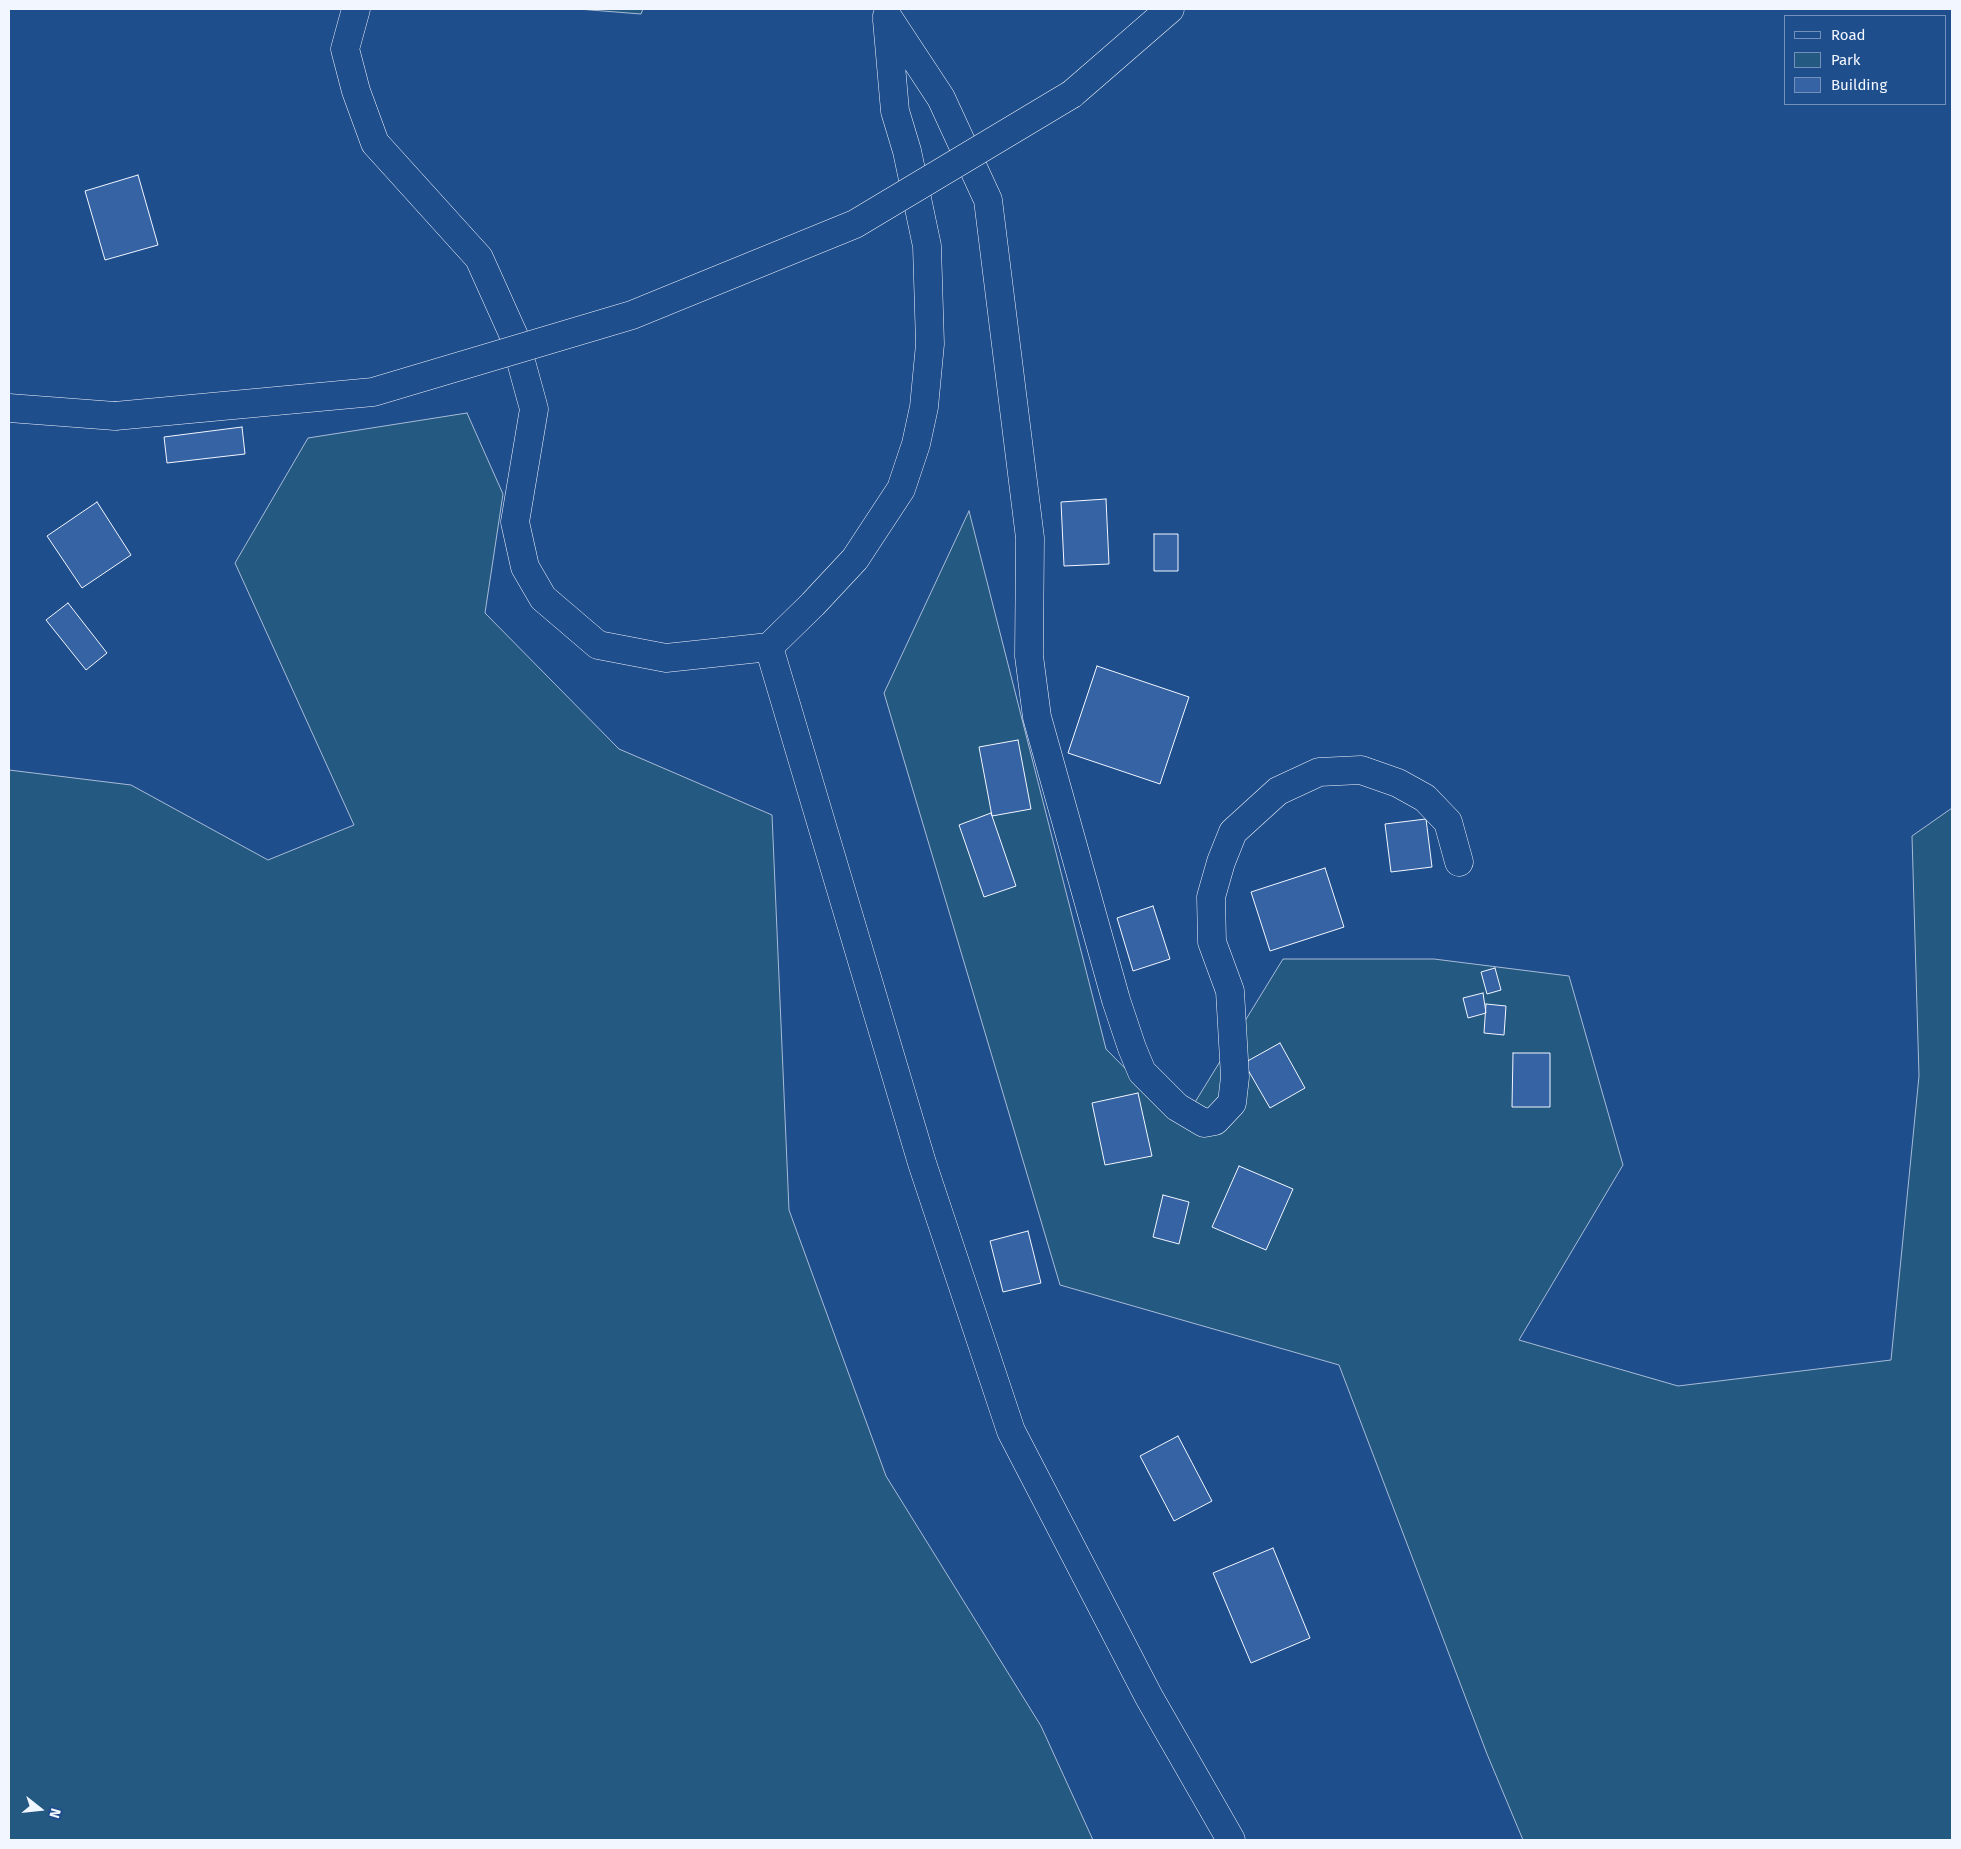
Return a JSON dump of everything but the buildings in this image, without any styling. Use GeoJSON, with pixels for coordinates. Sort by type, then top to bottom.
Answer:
{"type":"FeatureCollection","features":[{"type":"Feature","properties":{"kind":"street"},"geometry":{"type":"LineString","coordinates":[[356,9],[345,49],[356,91],[375,142],[479,258],[514,336],[534,409],[515,522],[525,567],[543,598],[598,645],[666,658],[769,647],[855,559],[901,489],[916,444],[924,407],[930,344],[926,246],[907,151],[896,110],[887,12]]}},
{"type":"Feature","properties":{"kind":"street"},"geometry":{"type":"LineString","coordinates":[[9,408],[115,416],[373,392],[632,315],[855,224],[1072,94],[1170,9]]}},
{"type":"Feature","properties":{"kind":"street"},"geometry":{"type":"LineString","coordinates":[[887,12],[941,98],[988,200],[1030,538],[1029,656],[1037,717],[1116,1000],[1142,1072],[1177,1107],[1204,1123],[1215,1121],[1232,1103],[1235,1077],[1230,991],[1212,942],[1211,897],[1221,862],[1233,832],[1278,791],[1319,772],[1361,770],[1398,783],[1425,798],[1448,822],[1459,862]]}},
{"type":"Feature","properties":{"kind":"street"},"geometry":{"type":"LineString","coordinates":[[769,647],[922,1163],[1011,1431],[1149,1697],[1231,1840]]}},
{"type":"Feature","properties":{"kind":"green space"},"geometry":{"type":"Polygon","coordinates":[[[578,9],[643,9],[641,14],[578,9]]]}},
{"type":"Feature","properties":{"kind":"green space"},"geometry":{"type":"Polygon","coordinates":[[[467,413],[503,494],[485,613],[619,749],[772,815],[789,1210],[886,1476],[1041,1726],[1093,1840],[9,1840],[9,770],[131,785],[268,860],[354,825],[235,563],[308,438],[467,413]]]}},
{"type":"Feature","properties":{"kind":"green space"},"geometry":{"type":"Polygon","coordinates":[[[969,511],[1106,1049],[1181,1125],[1283,959],[1434,959],[1569,976],[1623,1165],[1519,1340],[1678,1386],[1891,1360],[1919,1076],[1912,836],[1952,808],[1952,1840],[1523,1840],[1487,1754],[1339,1365],[1060,1285],[884,693],[969,511]]]}}]}
